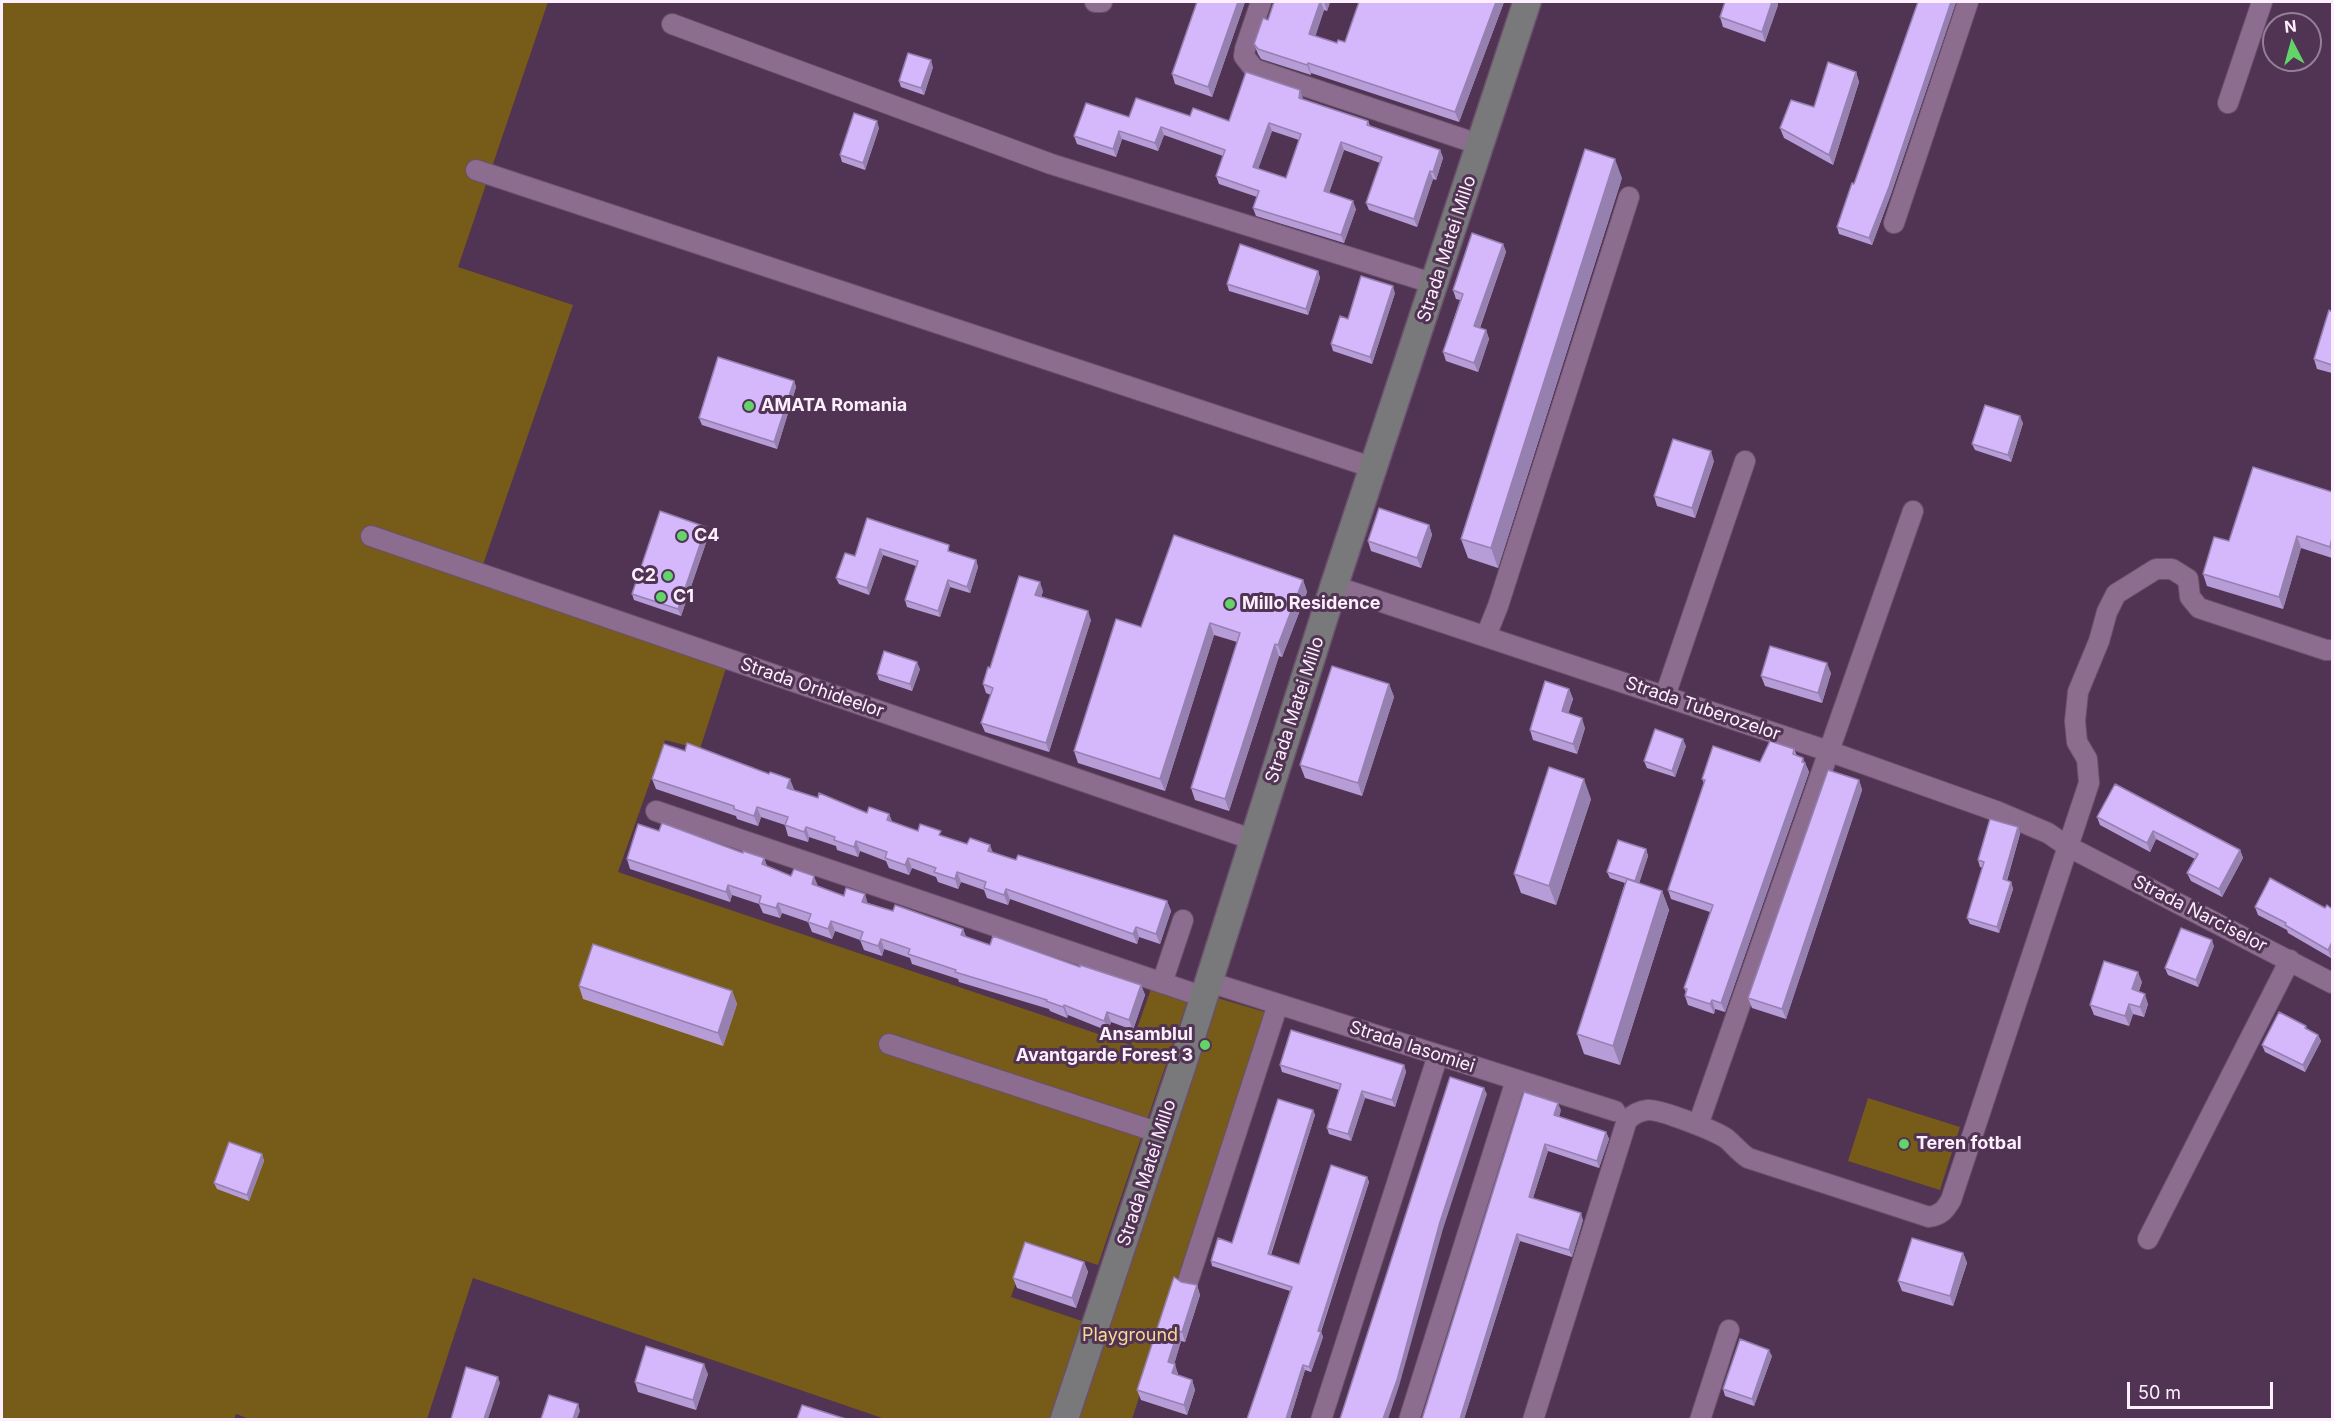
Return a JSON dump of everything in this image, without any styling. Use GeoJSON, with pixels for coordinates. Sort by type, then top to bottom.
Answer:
{"type":"FeatureCollection","features":[{"type":"Feature","properties":{"kind":"street"},"geometry":{"type":"LineString","coordinates":[[1095,2],[1102,2]]}},
{"type":"Feature","properties":{"kind":"street"},"geometry":{"type":"LineString","coordinates":[[1261,2],[1244,56],[1254,69],[1481,145]]}},
{"type":"Feature","properties":{"kind":"street","name":"Strada Matei Millo"},"geometry":{"type":"LineString","coordinates":[[1064,1419],[1207,990],[1334,586],[1527,2]]}},
{"type":"Feature","properties":{"kind":"street"},"geometry":{"type":"LineString","coordinates":[[1894,223],[1968,2]]}},
{"type":"Feature","properties":{"kind":"street"},"geometry":{"type":"LineString","coordinates":[[2228,103],[2262,2]]}},
{"type":"Feature","properties":{"kind":"street"},"geometry":{"type":"LineString","coordinates":[[672,24],[1051,164],[1435,284]]}},
{"type":"Feature","properties":{"kind":"street"},"geometry":{"type":"LineString","coordinates":[[476,170],[1374,468]]}},
{"type":"Feature","properties":{"kind":"street"},"geometry":{"type":"LineString","coordinates":[[1486,636],[1498,606],[1629,197]]}},
{"type":"Feature","properties":{"kind":"street"},"geometry":{"type":"LineString","coordinates":[[1665,696],[1745,461]]}},
{"type":"Feature","properties":{"kind":"street"},"geometry":{"type":"LineString","coordinates":[[1698,1125],[1913,511]]}},
{"type":"Feature","properties":{"kind":"street","name":"Strada Orhideelor"},"geometry":{"type":"LineString","coordinates":[[370,537],[1254,840]]}},
{"type":"Feature","properties":{"kind":"street"},"geometry":{"type":"LineString","coordinates":[[1533,1419],[1621,1115],[1651,1110],[1698,1125],[1728,1140],[1737,1151],[1748,1158],[1929,1217],[1939,1215],[1945,1210],[1951,1200],[2089,783],[2087,759],[2077,742],[2075,721],[2078,692],[2116,594],[2157,568],[2172,569],[2188,579],[2190,597],[2199,608],[2326,650],[2332,650]]}},
{"type":"Feature","properties":{"kind":"street","name":"Strada Tuberozelor"},"geometry":{"type":"LineString","coordinates":[[1334,586],[1828,751],[1996,811],[2048,833],[2067,846]]}},
{"type":"Feature","properties":{"kind":"street","name":"Strada Iasomiei"},"geometry":{"type":"LineString","coordinates":[[656,811],[1162,983],[1278,1004],[1621,1115]]}},
{"type":"Feature","properties":{"kind":"street","name":"Strada Narciselor"},"geometry":{"type":"LineString","coordinates":[[2067,846],[2332,983]]}},
{"type":"Feature","properties":{"kind":"street"},"geometry":{"type":"LineString","coordinates":[[1162,983],[1183,921]]}},
{"type":"Feature","properties":{"kind":"street"},"geometry":{"type":"LineString","coordinates":[[2148,1239],[2290,960]]}},
{"type":"Feature","properties":{"kind":"street"},"geometry":{"type":"LineString","coordinates":[[1188,1281],[1278,1004]]}},
{"type":"Feature","properties":{"kind":"street"},"geometry":{"type":"LineString","coordinates":[[889,1044],[1160,1133]]}},
{"type":"Feature","properties":{"kind":"street"},"geometry":{"type":"LineString","coordinates":[[1322,1419],[1438,1055]]}},
{"type":"Feature","properties":{"kind":"street"},"geometry":{"type":"LineString","coordinates":[[1409,1419],[1516,1080]]}},
{"type":"Feature","properties":{"kind":"street"},"geometry":{"type":"LineString","coordinates":[[1700,1419],[1729,1330]]}},
{"type":"Feature","properties":{"kind":"green space"},"geometry":{"type":"Polygon","coordinates":[[[2,2],[548,2],[458,267],[573,305],[477,582],[726,668],[700,749],[665,740],[618,872],[1131,1045],[1151,989],[1187,1002],[1098,1265],[1029,1243],[1011,1297],[1082,1321],[1050,1419],[885,1419],[473,1278],[427,1419],[252,1420],[236,1414],[234,1420],[2,1420],[2,2]]]}},
{"type":"Feature","properties":{"kind":"green space","name":"Playground"},"geometry":{"type":"Polygon","coordinates":[[[1214,997],[1265,1012],[1132,1419],[1073,1420],[1214,997]]]}},
{"type":"Feature","properties":{"kind":"green space","name":"Teren fotbal"},"geometry":{"type":"Polygon","coordinates":[[[1868,1098],[1960,1127],[1940,1190],[1848,1161],[1868,1098]]]}},
{"type":"Feature","properties":{"kind":"building"},"geometry":{"type":"Polygon","coordinates":[[[1197,2],[1238,2],[1208,87],[1172,74],[1197,2]]]}},
{"type":"Feature","properties":{"kind":"building"},"geometry":{"type":"Polygon","coordinates":[[[1274,2],[1320,2],[1309,34],[1337,43],[1338,40],[1345,42],[1359,2],[1496,2],[1455,112],[1308,63],[1307,65],[1258,49],[1254,44],[1263,18],[1268,20],[1274,2]]]}},
{"type":"Feature","properties":{"kind":"building"},"geometry":{"type":"Polygon","coordinates":[[[1725,2],[1772,2],[1762,32],[1720,17],[1725,2]]]}},
{"type":"Feature","properties":{"kind":"building"},"geometry":{"type":"Polygon","coordinates":[[[1918,2],[1951,2],[1889,187],[1869,238],[1837,227],[1918,2]]]}},
{"type":"Feature","properties":{"kind":"building"},"geometry":{"type":"Polygon","coordinates":[[[908,53],[931,60],[921,88],[899,81],[908,53]]]}},
{"type":"Feature","properties":{"kind":"building"},"geometry":{"type":"Polygon","coordinates":[[[1828,62],[1856,72],[1829,155],[1780,128],[1791,100],[1814,107],[1828,62]]]}},
{"type":"Feature","properties":{"kind":"building"},"geometry":{"type":"Polygon","coordinates":[[[1246,72],[1300,90],[1299,98],[1368,121],[1367,125],[1440,150],[1433,172],[1430,171],[1414,219],[1366,203],[1382,157],[1341,142],[1324,191],[1353,201],[1341,235],[1253,208],[1259,191],[1216,176],[1225,150],[1161,127],[1155,143],[1119,131],[1113,149],[1074,136],[1086,103],[1129,117],[1136,98],[1190,116],[1193,108],[1229,121],[1246,72]],[[1269,123],[1253,167],[1286,178],[1301,134],[1269,123]]]}},
{"type":"Feature","properties":{"kind":"building"},"geometry":{"type":"Polygon","coordinates":[[[854,113],[877,121],[863,163],[840,155],[854,113]]]}},
{"type":"Feature","properties":{"kind":"building"},"geometry":{"type":"Polygon","coordinates":[[[1585,149],[1615,159],[1491,548],[1461,539],[1585,149]]]}},
{"type":"Feature","properties":{"kind":"building"},"geometry":{"type":"Polygon","coordinates":[[[1472,233],[1503,244],[1474,326],[1486,330],[1474,363],[1443,352],[1463,294],[1453,290],[1472,233]]]}},
{"type":"Feature","properties":{"kind":"building"},"geometry":{"type":"Polygon","coordinates":[[[1240,244],[1318,271],[1306,309],[1227,284],[1240,244]]]}},
{"type":"Feature","properties":{"kind":"building"},"geometry":{"type":"Polygon","coordinates":[[[1361,276],[1393,286],[1370,357],[1331,344],[1340,316],[1348,319],[1361,276]]]}},
{"type":"Feature","properties":{"kind":"building"},"geometry":{"type":"Polygon","coordinates":[[[2329,310],[2332,312],[2332,365],[2314,359],[2329,310]]]}},
{"type":"Feature","properties":{"kind":"building","name":"AMATA Romania"},"geometry":{"type":"Polygon","coordinates":[[[718,357],[794,381],[774,442],[699,418],[718,357]]]}},
{"type":"Feature","properties":{"kind":"building"},"geometry":{"type":"Polygon","coordinates":[[[1985,405],[2020,416],[2008,455],[1972,444],[1985,405]]]}},
{"type":"Feature","properties":{"kind":"building"},"geometry":{"type":"Polygon","coordinates":[[[1673,439],[1711,451],[1692,508],[1654,496],[1673,439]]]}},
{"type":"Feature","properties":{"kind":"building"},"geometry":{"type":"Polygon","coordinates":[[[2253,467],[2332,492],[2330,547],[2297,536],[2279,597],[2203,574],[2214,537],[2229,541],[2253,467]]]}},
{"type":"Feature","properties":{"kind":"building"},"geometry":{"type":"Polygon","coordinates":[[[1379,508],[1429,525],[1417,558],[1368,541],[1379,508]]]}},
{"type":"Feature","properties":{"kind":"building"},"geometry":{"type":"Polygon","coordinates":[[[660,511],[706,527],[678,609],[632,594],[660,511]]]}},
{"type":"Feature","properties":{"kind":"building"},"geometry":{"type":"Polygon","coordinates":[[[867,518],[949,545],[948,551],[976,560],[967,587],[948,580],[938,611],[905,600],[918,561],[880,549],[867,588],[836,578],[845,553],[855,556],[867,518]]]}},
{"type":"Feature","properties":{"kind":"building"},"geometry":{"type":"Polygon","coordinates":[[[1174,535],[1303,580],[1278,645],[1275,644],[1225,799],[1191,788],[1240,633],[1210,623],[1160,779],[1074,751],[1116,619],[1141,627],[1174,535]]]}},
{"type":"Feature","properties":{"kind":"building"},"geometry":{"type":"Polygon","coordinates":[[[1019,576],[1040,582],[1035,595],[1088,611],[1046,743],[981,723],[993,688],[983,684],[1019,576]]]}},
{"type":"Feature","properties":{"kind":"building"},"geometry":{"type":"Polygon","coordinates":[[[1770,646],[1827,663],[1818,693],[1761,676],[1770,646]]]}},
{"type":"Feature","properties":{"kind":"building"},"geometry":{"type":"Polygon","coordinates":[[[884,651],[917,662],[910,684],[877,674],[884,651]]]}},
{"type":"Feature","properties":{"kind":"building"},"geometry":{"type":"Polygon","coordinates":[[[1332,666],[1389,684],[1358,783],[1300,765],[1332,666]]]}},
{"type":"Feature","properties":{"kind":"building"},"geometry":{"type":"Polygon","coordinates":[[[1545,681],[1569,689],[1562,711],[1582,718],[1573,744],[1530,730],[1545,681]]]}},
{"type":"Feature","properties":{"kind":"building"},"geometry":{"type":"Polygon","coordinates":[[[1655,729],[1683,739],[1672,771],[1644,761],[1655,729]]]}},
{"type":"Feature","properties":{"kind":"building"},"geometry":{"type":"Polygon","coordinates":[[[1770,741],[1794,749],[1793,754],[1803,758],[1802,762],[1805,763],[1721,1003],[1712,1000],[1710,1004],[1685,996],[1687,989],[1684,988],[1713,905],[1668,890],[1705,780],[1702,779],[1713,746],[1760,762],[1770,741]]]}},
{"type":"Feature","properties":{"kind":"building"},"geometry":{"type":"Polygon","coordinates":[[[687,743],[769,774],[770,772],[790,779],[787,788],[818,798],[819,793],[867,813],[869,807],[889,814],[887,820],[918,831],[920,824],[941,831],[939,835],[967,844],[970,838],[990,845],[988,851],[1016,860],[1018,855],[1167,901],[1156,934],[1136,927],[1133,934],[1006,889],[1004,895],[984,888],[986,882],[957,872],[955,879],[934,872],[936,868],[908,858],[905,865],[885,858],[887,852],[856,841],[854,847],[834,840],[835,837],[806,827],[804,832],[785,825],[788,817],[757,807],[754,816],[734,809],[734,806],[652,779],[664,744],[685,751],[687,743]]]}},
{"type":"Feature","properties":{"kind":"building"},"geometry":{"type":"Polygon","coordinates":[[[1549,767],[1584,779],[1549,886],[1514,874],[1549,767]]]}},
{"type":"Feature","properties":{"kind":"building"},"geometry":{"type":"Polygon","coordinates":[[[1828,770],[1859,780],[1782,1009],[1748,998],[1828,770]]]}},
{"type":"Feature","properties":{"kind":"building"},"geometry":{"type":"Polygon","coordinates":[[[2115,784],[2240,850],[2219,889],[2187,873],[2198,854],[2153,831],[2147,843],[2097,817],[2115,784]]]}},
{"type":"Feature","properties":{"kind":"building"},"geometry":{"type":"Polygon","coordinates":[[[1990,819],[2018,827],[2003,879],[2011,882],[1997,927],[1967,918],[1984,862],[1978,860],[1990,819]]]}},
{"type":"Feature","properties":{"kind":"building"},"geometry":{"type":"Polygon","coordinates":[[[662,823],[743,853],[743,851],[764,858],[762,864],[791,876],[794,869],[814,876],[812,884],[844,896],[846,888],[865,894],[862,902],[893,911],[895,905],[963,929],[961,935],[990,945],[993,936],[1080,967],[1080,965],[1141,985],[1129,1020],[1107,1012],[1104,1021],[1064,1005],[1063,1007],[955,972],[956,970],[908,954],[910,949],[881,939],[878,946],[860,940],[863,932],[831,921],[828,929],[808,922],[811,914],[778,903],[776,908],[759,903],[761,896],[728,885],[726,892],[627,859],[638,824],[659,831],[662,823]]]}},
{"type":"Feature","properties":{"kind":"building"},"geometry":{"type":"Polygon","coordinates":[[[1618,840],[1646,849],[1635,881],[1607,872],[1618,840]]]}},
{"type":"Feature","properties":{"kind":"building"},"geometry":{"type":"Polygon","coordinates":[[[2270,878],[2325,908],[2327,905],[2332,909],[2332,942],[2328,950],[2285,925],[2286,923],[2255,907],[2270,878]]]}},
{"type":"Feature","properties":{"kind":"building"},"geometry":{"type":"Polygon","coordinates":[[[1627,879],[1662,891],[1613,1046],[1577,1034],[1627,879]]]}},
{"type":"Feature","properties":{"kind":"building"},"geometry":{"type":"Polygon","coordinates":[[[2181,928],[2212,940],[2196,980],[2165,968],[2181,928]]]}},
{"type":"Feature","properties":{"kind":"building"},"geometry":{"type":"Polygon","coordinates":[[[593,944],[732,991],[718,1033],[579,986],[593,944]]]}},
{"type":"Feature","properties":{"kind":"building"},"geometry":{"type":"Polygon","coordinates":[[[2104,961],[2138,972],[2132,989],[2145,994],[2140,1007],[2129,1004],[2125,1016],[2090,1005],[2104,961]]]}},
{"type":"Feature","properties":{"kind":"building"},"geometry":{"type":"Polygon","coordinates":[[[2279,1012],[2318,1035],[2303,1065],[2262,1045],[2279,1012]]]}},
{"type":"Feature","properties":{"kind":"building"},"geometry":{"type":"Polygon","coordinates":[[[1291,1030],[1404,1065],[1392,1100],[1362,1091],[1348,1134],[1327,1128],[1341,1084],[1280,1065],[1291,1030]]]}},
{"type":"Feature","properties":{"kind":"building"},"geometry":{"type":"Polygon","coordinates":[[[1450,1077],[1484,1088],[1440,1222],[1397,1380],[1383,1419],[1340,1419],[1450,1077]]]}},
{"type":"Feature","properties":{"kind":"building"},"geometry":{"type":"Polygon","coordinates":[[[1524,1092],[1558,1103],[1554,1115],[1606,1132],[1597,1161],[1545,1144],[1529,1197],[1581,1213],[1569,1250],[1517,1234],[1460,1419],[1422,1419],[1524,1092]]]}},
{"type":"Feature","properties":{"kind":"building"},"geometry":{"type":"Polygon","coordinates":[[[1278,1099],[1313,1110],[1268,1254],[1299,1264],[1331,1165],[1367,1177],[1318,1331],[1321,1332],[1309,1367],[1303,1365],[1286,1419],[1247,1419],[1292,1287],[1211,1261],[1218,1238],[1232,1243],[1278,1099]]]}},
{"type":"Feature","properties":{"kind":"building"},"geometry":{"type":"Polygon","coordinates":[[[229,1142],[262,1154],[247,1195],[214,1183],[229,1142]]]}},
{"type":"Feature","properties":{"kind":"building"},"geometry":{"type":"Polygon","coordinates":[[[1912,1238],[1963,1253],[1950,1296],[1898,1281],[1912,1238]]]}},
{"type":"Feature","properties":{"kind":"building"},"geometry":{"type":"Polygon","coordinates":[[[1025,1242],[1084,1262],[1072,1298],[1013,1278],[1025,1242]]]}},
{"type":"Feature","properties":{"kind":"building"},"geometry":{"type":"Polygon","coordinates":[[[1174,1277],[1181,1282],[1197,1285],[1182,1332],[1178,1331],[1168,1362],[1175,1364],[1172,1373],[1192,1380],[1184,1405],[1137,1390],[1174,1277]]]}},
{"type":"Feature","properties":{"kind":"building"},"geometry":{"type":"Polygon","coordinates":[[[1740,1339],[1769,1350],[1752,1399],[1723,1389],[1740,1339]]]}},
{"type":"Feature","properties":{"kind":"building"},"geometry":{"type":"Polygon","coordinates":[[[646,1346],[704,1364],[693,1400],[635,1382],[646,1346]]]}},
{"type":"Feature","properties":{"kind":"building"},"geometry":{"type":"Polygon","coordinates":[[[466,1367],[498,1377],[484,1419],[451,1419],[466,1367]]]}},
{"type":"Feature","properties":{"kind":"building"},"geometry":{"type":"Polygon","coordinates":[[[549,1395],[578,1404],[573,1419],[541,1419],[549,1395]]]}},
{"type":"Feature","properties":{"kind":"building"},"geometry":{"type":"Polygon","coordinates":[[[802,1405],[846,1419],[797,1419],[802,1405]]]}},
{"type":"Feature","properties":{"kind":"place","name":"AMATA Romania"},"geometry":{"type":"Point","coordinates":[749,406]}},
{"type":"Feature","properties":{"kind":"place","name":"C4"},"geometry":{"type":"Point","coordinates":[682,536]}},
{"type":"Feature","properties":{"kind":"place","name":"C2"},"geometry":{"type":"Point","coordinates":[668,576]}},
{"type":"Feature","properties":{"kind":"place","name":"C1"},"geometry":{"type":"Point","coordinates":[661,597]}},
{"type":"Feature","properties":{"kind":"place","name":"Millo Residence"},"geometry":{"type":"Point","coordinates":[1230,604]}},
{"type":"Feature","properties":{"kind":"place","name":"Ansamblul Avantgarde Forest 3"},"geometry":{"type":"Point","coordinates":[1205,1045]}},
{"type":"Feature","properties":{"kind":"place","name":"Teren fotbal"},"geometry":{"type":"Point","coordinates":[1904,1144]}}]}
